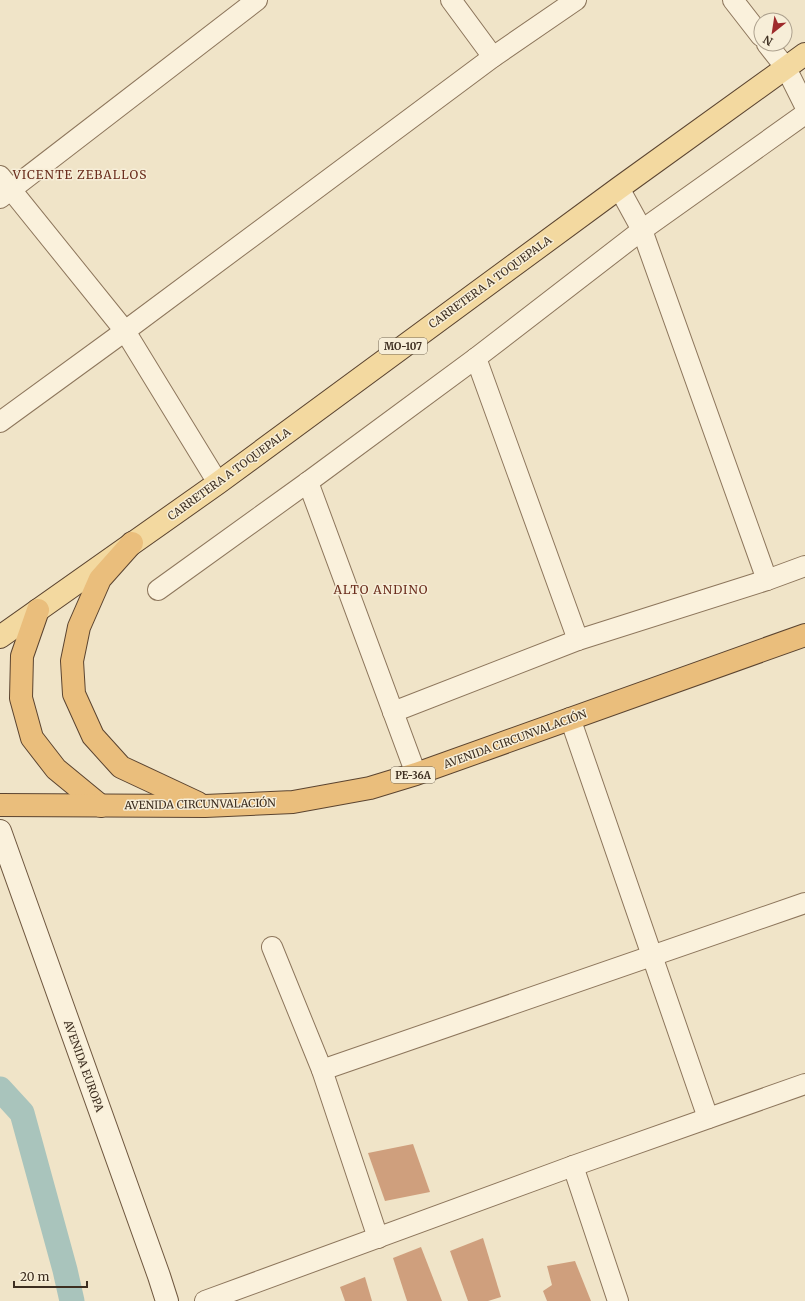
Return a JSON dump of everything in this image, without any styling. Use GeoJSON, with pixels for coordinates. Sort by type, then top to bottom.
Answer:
{"type":"FeatureCollection","features":[{"type":"Feature","properties":{"kind":"highway"},"geometry":{"type":"LineString","coordinates":[[132,544],[100,579],[79,627],[72,661],[74,694],[93,736],[121,767],[205,806]]}},
{"type":"Feature","properties":{"kind":"highway"},"geometry":{"type":"LineString","coordinates":[[38,610],[22,656],[21,698],[32,738],[56,769],[101,806]]}},
{"type":"Feature","properties":{"kind":"highway","name":"AVENIDA CIRCUNVALACIÓN"},"geometry":{"type":"LineString","coordinates":[[0,805],[205,806],[293,802],[370,788],[416,774],[805,635]]}},
{"type":"Feature","properties":{"kind":"main road","name":"CARRETERA A TOQUEPALA"},"geometry":{"type":"LineString","coordinates":[[0,637],[218,483],[619,188],[805,54]]}},
{"type":"Feature","properties":{"kind":"main road","name":"AVENIDA EUROPA"},"geometry":{"type":"LineString","coordinates":[[0,831],[167,1301]]}},
{"type":"Feature","properties":{"kind":"street"},"geometry":{"type":"LineString","coordinates":[[218,483],[124,331],[4,188],[258,0]]}},
{"type":"Feature","properties":{"kind":"street"},"geometry":{"type":"LineString","coordinates":[[452,0],[493,57]]}},
{"type":"Feature","properties":{"kind":"street"},"geometry":{"type":"LineString","coordinates":[[0,422],[493,57],[576,0]]}},
{"type":"Feature","properties":{"kind":"street"},"geometry":{"type":"LineString","coordinates":[[733,0],[753,26]]}},
{"type":"Feature","properties":{"kind":"street"},"geometry":{"type":"LineString","coordinates":[[773,52],[786,68],[805,106]]}},
{"type":"Feature","properties":{"kind":"street"},"geometry":{"type":"LineString","coordinates":[[158,590],[476,358],[642,230],[805,114]]}},
{"type":"Feature","properties":{"kind":"street"},"geometry":{"type":"LineString","coordinates":[[619,188],[642,230],[767,580]]}},
{"type":"Feature","properties":{"kind":"street"},"geometry":{"type":"LineString","coordinates":[[476,358],[578,640]]}},
{"type":"Feature","properties":{"kind":"street"},"geometry":{"type":"LineString","coordinates":[[308,482],[416,774]]}},
{"type":"Feature","properties":{"kind":"street"},"geometry":{"type":"LineString","coordinates":[[394,712],[578,640],[767,580],[805,566]]}},
{"type":"Feature","properties":{"kind":"street"},"geometry":{"type":"LineString","coordinates":[[570,718],[708,1118]]}},
{"type":"Feature","properties":{"kind":"street"},"geometry":{"type":"LineString","coordinates":[[322,1070],[805,904]]}},
{"type":"Feature","properties":{"kind":"street"},"geometry":{"type":"LineString","coordinates":[[272,947],[322,1070],[378,1238]]}},
{"type":"Feature","properties":{"kind":"street"},"geometry":{"type":"LineString","coordinates":[[205,1301],[573,1166],[805,1084]]}},
{"type":"Feature","properties":{"kind":"street"},"geometry":{"type":"LineString","coordinates":[[573,1166],[618,1301]]}},
{"type":"Feature","properties":{"kind":"street"},"geometry":{"type":"LineString","coordinates":[[155,1301],[159,1276]]}},
{"type":"Feature","properties":{"kind":"building"},"geometry":{"type":"Polygon","coordinates":[[[413,1144],[430,1192],[385,1201],[368,1153],[413,1144]]]}},
{"type":"Feature","properties":{"kind":"building"},"geometry":{"type":"Polygon","coordinates":[[[483,1238],[501,1297],[488,1301],[468,1301],[450,1251],[483,1238]]]}},
{"type":"Feature","properties":{"kind":"building"},"geometry":{"type":"Polygon","coordinates":[[[421,1247],[442,1301],[407,1301],[393,1258],[421,1247]]]}},
{"type":"Feature","properties":{"kind":"building"},"geometry":{"type":"Polygon","coordinates":[[[575,1261],[591,1301],[547,1301],[543,1291],[552,1285],[547,1266],[575,1261]]]}},
{"type":"Feature","properties":{"kind":"building"},"geometry":{"type":"Polygon","coordinates":[[[365,1277],[372,1301],[345,1301],[340,1287],[365,1277]]]}},
{"type":"Feature","properties":{"kind":"waterway"},"geometry":{"type":"LineString","coordinates":[[0,1089],[22,1113],[65,1270],[72,1301]]}},
{"type":"Feature","properties":{"kind":"district","name":"VICENTE ZEBALLOS"},"geometry":{"type":"Point","coordinates":[80,175]}},
{"type":"Feature","properties":{"kind":"district","name":"ALTO ANDINO"},"geometry":{"type":"Point","coordinates":[381,590]}}]}
